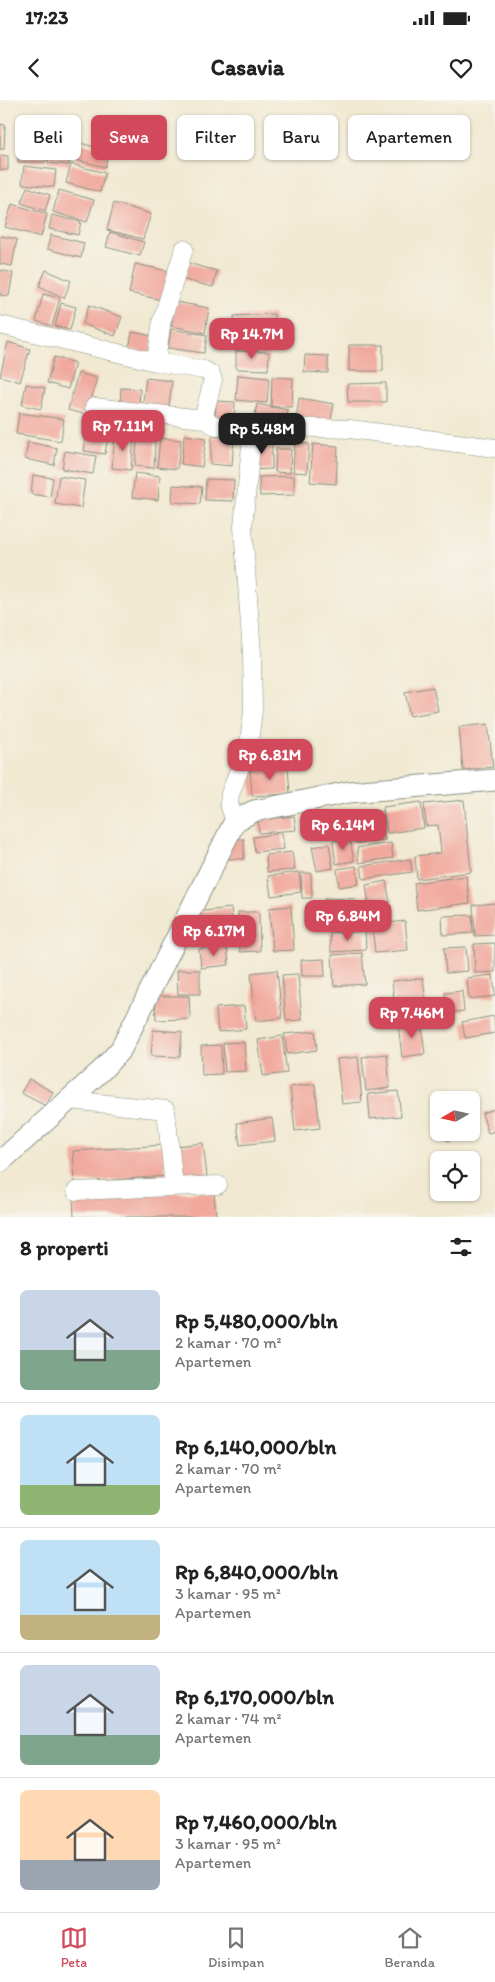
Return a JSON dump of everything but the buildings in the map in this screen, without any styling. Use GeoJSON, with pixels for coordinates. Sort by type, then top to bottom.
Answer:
{"type":"FeatureCollection","features":[{"type":"Feature","properties":{"kind":"street"},"geometry":{"type":"LineString","coordinates":[[156,362],[162,320],[184,249]]}},
{"type":"Feature","properties":{"kind":"street"},"geometry":{"type":"LineString","coordinates":[[0,325],[156,362],[204,370],[211,374],[213,380],[203,419]]}},
{"type":"Feature","properties":{"kind":"street"},"geometry":{"type":"LineString","coordinates":[[94,407],[203,419],[216,426],[350,429],[495,448]]}},
{"type":"Feature","properties":{"kind":"street"},"geometry":{"type":"LineString","coordinates":[[235,821],[229,804],[230,794],[249,743],[253,711],[252,654],[243,527],[253,426]]}},
{"type":"Feature","properties":{"kind":"street"},"geometry":{"type":"LineString","coordinates":[[0,1162],[69,1100],[121,1049],[235,821],[254,811],[349,792],[495,780]]}},
{"type":"Feature","properties":{"kind":"street"},"geometry":{"type":"LineString","coordinates":[[69,1100],[166,1110],[174,1187]]}},
{"type":"Feature","properties":{"kind":"street"},"geometry":{"type":"LineString","coordinates":[[76,1191],[218,1185]]}}]}
